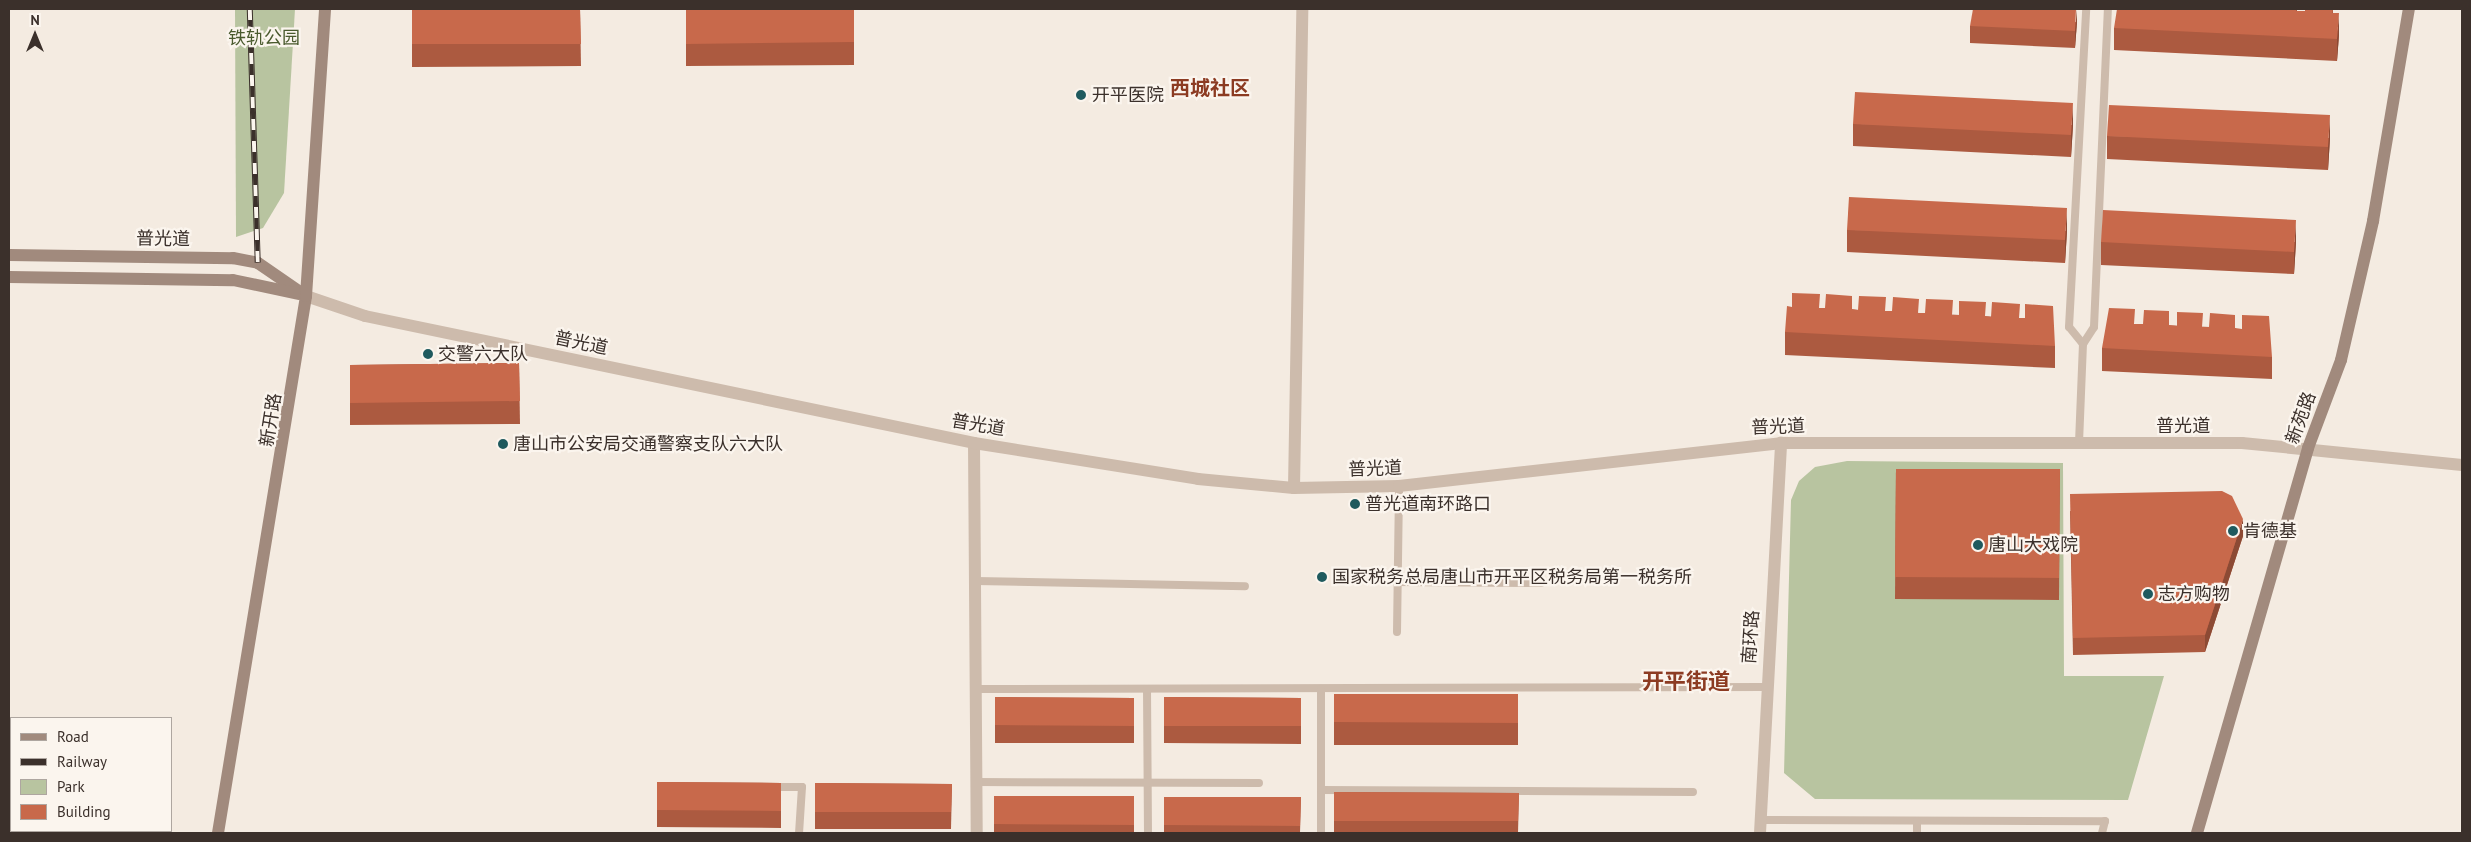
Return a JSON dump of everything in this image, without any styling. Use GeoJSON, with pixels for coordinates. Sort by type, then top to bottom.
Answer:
{"type":"FeatureCollection","features":[{"type":"Feature","properties":{"kind":"main road","name":"新开路"},"geometry":{"type":"LineString","coordinates":[[218,833],[306,296],[325,9]]}},
{"type":"Feature","properties":{"kind":"main road","name":"新苑路"},"geometry":{"type":"LineString","coordinates":[[2196,833],[2308,448],[2342,360],[2373,221],[2409,9]]}},
{"type":"Feature","properties":{"kind":"main road","name":"普光道"},"geometry":{"type":"LineString","coordinates":[[9,255],[233,258],[258,263],[306,296]]}},
{"type":"Feature","properties":{"kind":"main road","name":"普光道"},"geometry":{"type":"LineString","coordinates":[[9,277],[233,280],[306,296]]}},
{"type":"Feature","properties":{"kind":"street"},"geometry":{"type":"LineString","coordinates":[[1294,488],[1302,9]]}},
{"type":"Feature","properties":{"kind":"street","name":"普光道"},"geometry":{"type":"LineString","coordinates":[[306,296],[365,316],[974,444],[1198,479],[1294,488],[1399,486],[1781,443],[2079,443],[2308,448],[2462,465]]}},
{"type":"Feature","properties":{"kind":"street","name":"南环路"},"geometry":{"type":"LineString","coordinates":[[1761,827],[1766,687],[1781,443]]}},
{"type":"Feature","properties":{"kind":"street"},"geometry":{"type":"LineString","coordinates":[[974,444],[977,689],[976,833]]}},
{"type":"Feature","properties":{"kind":"lane"},"geometry":{"type":"LineString","coordinates":[[2083,344],[2069,327],[2086,9]]}},
{"type":"Feature","properties":{"kind":"lane"},"geometry":{"type":"LineString","coordinates":[[2079,443],[2083,344],[2094,327],[2108,9]]}},
{"type":"Feature","properties":{"kind":"lane"},"geometry":{"type":"LineString","coordinates":[[1397,632],[1399,486]]}},
{"type":"Feature","properties":{"kind":"lane"},"geometry":{"type":"LineString","coordinates":[[976,581],[1245,586]]}},
{"type":"Feature","properties":{"kind":"lane"},"geometry":{"type":"LineString","coordinates":[[1398,582],[1542,582]]}},
{"type":"Feature","properties":{"kind":"lane"},"geometry":{"type":"LineString","coordinates":[[977,689],[1766,687]]}},
{"type":"Feature","properties":{"kind":"lane"},"geometry":{"type":"LineString","coordinates":[[1147,689],[1148,833]]}},
{"type":"Feature","properties":{"kind":"lane"},"geometry":{"type":"LineString","coordinates":[[1321,689],[1321,833]]}},
{"type":"Feature","properties":{"kind":"lane"},"geometry":{"type":"LineString","coordinates":[[977,782],[1260,783]]}},
{"type":"Feature","properties":{"kind":"lane"},"geometry":{"type":"LineString","coordinates":[[762,786],[802,788],[799,833]]}},
{"type":"Feature","properties":{"kind":"lane"},"geometry":{"type":"LineString","coordinates":[[1321,790],[1693,792]]}},
{"type":"Feature","properties":{"kind":"lane"},"geometry":{"type":"LineString","coordinates":[[1761,827],[1917,821],[2105,821],[2102,833]]}},
{"type":"Feature","properties":{"kind":"lane"},"geometry":{"type":"LineString","coordinates":[[1917,821],[1917,833]]}},
{"type":"Feature","properties":{"kind":"green space","name":"铁轨公园"},"geometry":{"type":"Polygon","coordinates":[[[235,9],[295,9],[284,193],[263,228],[236,237],[235,9]]]}},
{"type":"Feature","properties":{"kind":"green space"},"geometry":{"type":"Polygon","coordinates":[[[1847,461],[2063,463],[2064,676],[2164,676],[2128,800],[1815,799],[1784,773],[1791,500],[1799,481],[1815,467],[1847,461]]]}},
{"type":"Feature","properties":{"kind":"building"},"geometry":{"type":"Polygon","coordinates":[[[580,9],[581,44],[412,44],[412,10],[580,9]]]}},
{"type":"Feature","properties":{"kind":"building"},"geometry":{"type":"Polygon","coordinates":[[[686,9],[854,9],[854,42],[686,44],[686,9]]]}},
{"type":"Feature","properties":{"kind":"building"},"geometry":{"type":"Polygon","coordinates":[[[1973,9],[2076,9],[2075,31],[1970,26],[1973,9]]]}},
{"type":"Feature","properties":{"kind":"building"},"geometry":{"type":"Polygon","coordinates":[[[2117,9],[2296,9],[2296,11],[2305,11],[2305,9],[2333,9],[2332,13],[2339,13],[2337,39],[2114,28],[2117,9]]]}},
{"type":"Feature","properties":{"kind":"building"},"geometry":{"type":"Polygon","coordinates":[[[1855,92],[2073,103],[2071,135],[1853,124],[1855,92]]]}},
{"type":"Feature","properties":{"kind":"building"},"geometry":{"type":"Polygon","coordinates":[[[2109,105],[2330,115],[2328,147],[2107,136],[2109,105]]]}},
{"type":"Feature","properties":{"kind":"building"},"geometry":{"type":"Polygon","coordinates":[[[1849,197],[2067,208],[2065,240],[1847,230],[1849,197]]]}},
{"type":"Feature","properties":{"kind":"building"},"geometry":{"type":"Polygon","coordinates":[[[2103,210],[2296,220],[2294,252],[2101,242],[2103,210]]]}},
{"type":"Feature","properties":{"kind":"building"},"geometry":{"type":"Polygon","coordinates":[[[1792,293],[1820,294],[1819,308],[1825,308],[1826,294],[1852,296],[1852,309],[1858,310],[1859,296],[1886,297],[1885,311],[1892,311],[1893,297],[1919,299],[1918,313],[1925,313],[1926,299],[1953,300],[1952,315],[1959,315],[1959,301],[1986,302],[1985,316],[1991,317],[1992,302],[2020,304],[2019,318],[2025,318],[2025,304],[2053,306],[2055,346],[1785,332],[1787,306],[1792,307],[1792,293]]]}},
{"type":"Feature","properties":{"kind":"building"},"geometry":{"type":"Polygon","coordinates":[[[2109,308],[2135,309],[2134,324],[2143,324],[2144,310],[2169,311],[2169,325],[2177,326],[2177,312],[2203,313],[2202,327],[2209,327],[2210,313],[2235,315],[2235,328],[2242,329],[2242,315],[2269,316],[2272,357],[2102,348],[2109,308]]]}},
{"type":"Feature","properties":{"kind":"building"},"geometry":{"type":"Polygon","coordinates":[[[519,363],[520,401],[350,403],[350,365],[519,363]]]}},
{"type":"Feature","properties":{"kind":"building","name":"唐山大戏院"},"geometry":{"type":"Polygon","coordinates":[[[1896,469],[2060,469],[2059,578],[1895,577],[1896,469]]]}},
{"type":"Feature","properties":{"kind":"building","name":"志方购物"},"geometry":{"type":"Polygon","coordinates":[[[2222,491],[2232,496],[2243,519],[2205,635],[2073,638],[2070,494],[2222,491]]]}},
{"type":"Feature","properties":{"kind":"building"},"geometry":{"type":"Polygon","coordinates":[[[1334,694],[1518,694],[1518,723],[1334,722],[1334,694]]]}},
{"type":"Feature","properties":{"kind":"building"},"geometry":{"type":"Polygon","coordinates":[[[995,697],[1134,698],[1134,726],[995,725],[995,697]]]}},
{"type":"Feature","properties":{"kind":"building"},"geometry":{"type":"Polygon","coordinates":[[[1164,697],[1301,698],[1301,726],[1164,726],[1164,697]]]}},
{"type":"Feature","properties":{"kind":"building"},"geometry":{"type":"Polygon","coordinates":[[[657,782],[781,783],[781,811],[657,810],[657,782]]]}},
{"type":"Feature","properties":{"kind":"building"},"geometry":{"type":"Polygon","coordinates":[[[815,783],[952,784],[951,812],[815,812],[815,783]]]}},
{"type":"Feature","properties":{"kind":"building"},"geometry":{"type":"Polygon","coordinates":[[[1334,792],[1519,793],[1518,821],[1334,821],[1334,792]]]}},
{"type":"Feature","properties":{"kind":"building"},"geometry":{"type":"Polygon","coordinates":[[[994,796],[1134,796],[1134,825],[994,824],[994,796]]]}},
{"type":"Feature","properties":{"kind":"building"},"geometry":{"type":"Polygon","coordinates":[[[1164,797],[1301,797],[1300,826],[1164,825],[1164,797]]]}},
{"type":"Feature","properties":{"kind":"railway"},"geometry":{"type":"LineString","coordinates":[[250,9],[258,263]]}},
{"type":"Feature","properties":{"kind":"place","name":"开平医院"},"geometry":{"type":"Point","coordinates":[1081,95]}},
{"type":"Feature","properties":{"kind":"place","name":"交警六大队"},"geometry":{"type":"Point","coordinates":[428,354]}},
{"type":"Feature","properties":{"kind":"place","name":"唐山市公安局交通警察支队六大队"},"geometry":{"type":"Point","coordinates":[503,444]}},
{"type":"Feature","properties":{"kind":"place","name":"普光道南环路口"},"geometry":{"type":"Point","coordinates":[1355,504]}},
{"type":"Feature","properties":{"kind":"place","name":"肯德基"},"geometry":{"type":"Point","coordinates":[2233,531]}},
{"type":"Feature","properties":{"kind":"place","name":"唐山大戏院"},"geometry":{"type":"Point","coordinates":[1978,545]}},
{"type":"Feature","properties":{"kind":"place","name":"国家税务总局唐山市开平区税务局第一税务所"},"geometry":{"type":"Point","coordinates":[1322,577]}},
{"type":"Feature","properties":{"kind":"place","name":"志方购物"},"geometry":{"type":"Point","coordinates":[2148,594]}},
{"type":"Feature","properties":{"kind":"district","name":"西城社区"},"geometry":{"type":"Point","coordinates":[1210,88]}},
{"type":"Feature","properties":{"kind":"district","name":"开平街道"},"geometry":{"type":"Point","coordinates":[1686,682]}}]}
